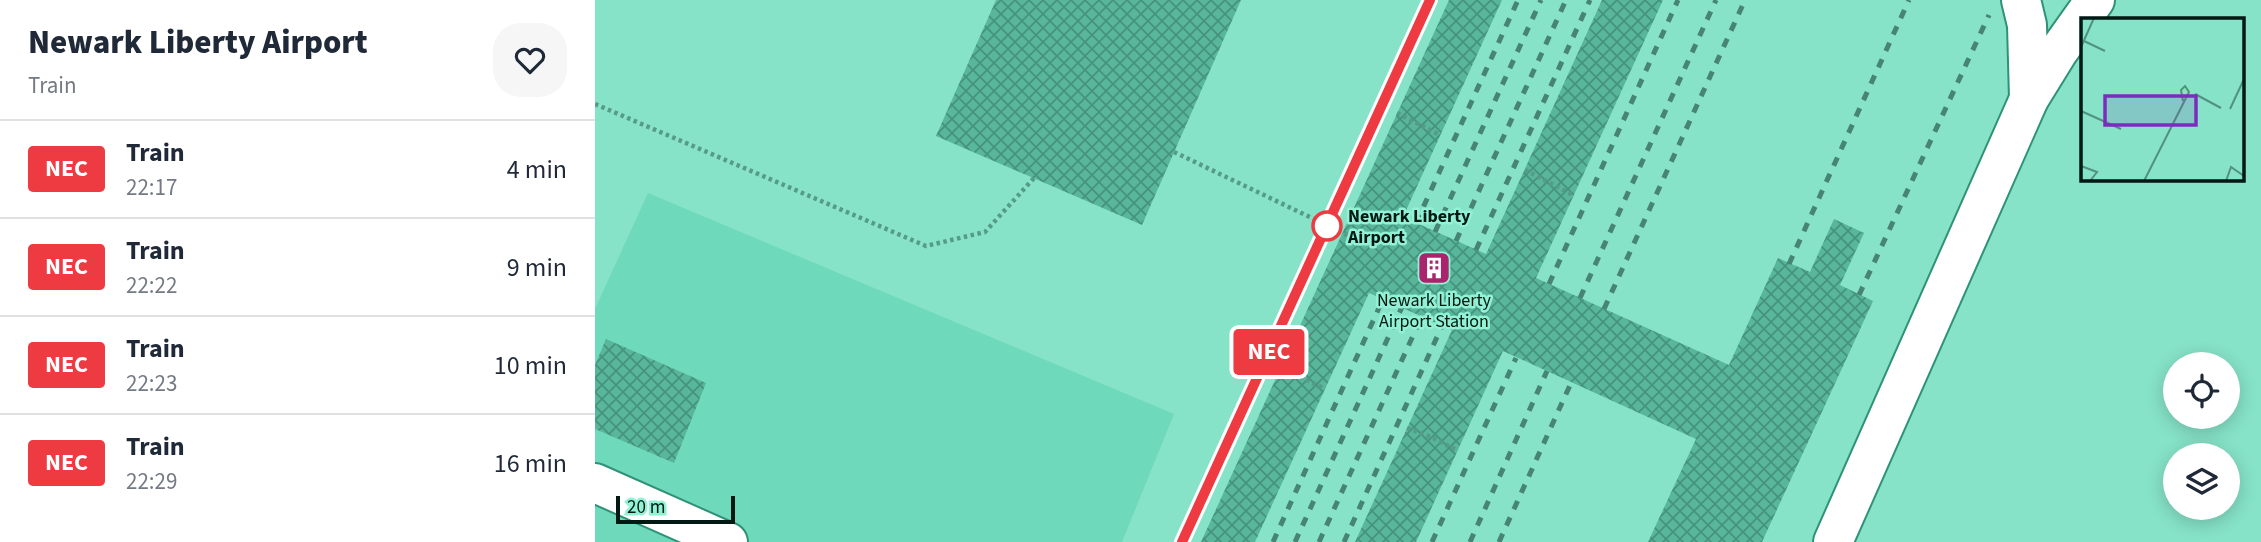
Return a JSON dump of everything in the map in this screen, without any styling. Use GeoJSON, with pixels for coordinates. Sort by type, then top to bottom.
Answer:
{"type":"FeatureCollection","features":[{"type":"Feature","properties":{"kind":"lane"},"geometry":{"type":"LineString","coordinates":[[2021,0],[2027,25],[2029,99]]}},
{"type":"Feature","properties":{"kind":"lane"},"geometry":{"type":"LineString","coordinates":[[2082,18],[2095,0]]}},
{"type":"Feature","properties":{"kind":"lane"},"geometry":{"type":"LineString","coordinates":[[1833,542],[2029,99],[2081,20]]}},
{"type":"Feature","properties":{"kind":"lane"},"geometry":{"type":"LineString","coordinates":[[595,483],[728,542]]}},
{"type":"Feature","properties":{"kind":"path"},"geometry":{"type":"LineString","coordinates":[[595,104],[926,246],[985,232],[1034,177]]}},
{"type":"Feature","properties":{"kind":"path"},"geometry":{"type":"LineString","coordinates":[[1397,113],[1440,135]]}},
{"type":"Feature","properties":{"kind":"path"},"geometry":{"type":"LineString","coordinates":[[1174,152],[1362,242]]}},
{"type":"Feature","properties":{"kind":"path"},"geometry":{"type":"LineString","coordinates":[[1525,170],[1573,195]]}},
{"type":"Feature","properties":{"kind":"path"},"geometry":{"type":"LineString","coordinates":[[1280,370],[1325,389]]}},
{"type":"Feature","properties":{"kind":"path"},"geometry":{"type":"LineString","coordinates":[[1407,428],[1458,451]]}},
{"type":"Feature","properties":{"kind":"shaded area"},"geometry":{"type":"Polygon","coordinates":[[[648,193],[1174,414],[1122,542],[595,542],[595,309],[648,193]]]}},
{"type":"Feature","properties":{"kind":"building"},"geometry":{"type":"Polygon","coordinates":[[[996,0],[1241,0],[1142,225],[936,136],[996,0]]]}},
{"type":"Feature","properties":{"kind":"building","name":"Newark Liberty Airport Station"},"geometry":{"type":"Polygon","coordinates":[[[1449,0],[1502,0],[1403,217],[1486,254],[1602,0],[1663,0],[1536,278],[1729,365],[1778,258],[1810,272],[1834,219],[1864,233],[1840,285],[1873,301],[1762,542],[1648,542],[1696,439],[1503,351],[1416,542],[1355,542],[1452,330],[1369,293],[1255,542],[1201,542],[1449,0]]]}},
{"type":"Feature","properties":{"kind":"building"},"geometry":{"type":"Polygon","coordinates":[[[606,339],[706,383],[674,463],[595,429],[595,365],[606,339]]]}},
{"type":"Feature","properties":{"kind":"railway"},"geometry":{"type":"LineString","coordinates":[[1182,542],[1430,0]]}},
{"type":"Feature","properties":{"kind":"railway"},"geometry":{"type":"LineString","coordinates":[[1416,223],[1518,0]]}},
{"type":"Feature","properties":{"kind":"railway"},"geometry":{"type":"LineString","coordinates":[[1435,232],[1541,0]]}},
{"type":"Feature","properties":{"kind":"railway"},"geometry":{"type":"LineString","coordinates":[[1456,241],[1566,0]]}},
{"type":"Feature","properties":{"kind":"railway"},"geometry":{"type":"LineString","coordinates":[[1476,250],[1590,0]]}},
{"type":"Feature","properties":{"kind":"railway"},"geometry":{"type":"LineString","coordinates":[[1549,284],[1678,0]]}},
{"type":"Feature","properties":{"kind":"railway"},"geometry":{"type":"LineString","coordinates":[[1580,298],[1716,0]]}},
{"type":"Feature","properties":{"kind":"railway"},"geometry":{"type":"LineString","coordinates":[[1604,309],[1745,0]]}},
{"type":"Feature","properties":{"kind":"railway"},"geometry":{"type":"LineString","coordinates":[[1789,264],[1909,0]]}},
{"type":"Feature","properties":{"kind":"railway"},"geometry":{"type":"LineString","coordinates":[[1859,295],[1989,15]]}},
{"type":"Feature","properties":{"kind":"railway"},"geometry":{"type":"LineString","coordinates":[[1273,542],[1383,299]]}},
{"type":"Feature","properties":{"kind":"railway"},"geometry":{"type":"LineString","coordinates":[[1295,542],[1402,307]]}},
{"type":"Feature","properties":{"kind":"railway"},"geometry":{"type":"LineString","coordinates":[[1319,542],[1422,316]]}},
{"type":"Feature","properties":{"kind":"railway"},"geometry":{"type":"LineString","coordinates":[[1344,542],[1442,326]]}},
{"type":"Feature","properties":{"kind":"railway"},"geometry":{"type":"LineString","coordinates":[[1432,542],[1516,358]]}},
{"type":"Feature","properties":{"kind":"railway"},"geometry":{"type":"LineString","coordinates":[[1470,542],[1547,371]]}},
{"type":"Feature","properties":{"kind":"railway"},"geometry":{"type":"LineString","coordinates":[[1499,542],[1571,383]]}},
{"type":"Feature","properties":{"kind":"train","name":"NEC"},"geometry":{"type":"LineString","coordinates":[[1182,542],[1430,0]]}},
{"type":"Feature","properties":{"kind":"place","name":"Newark Liberty Airport"},"geometry":{"type":"Point","coordinates":[1327,226]}},
{"type":"Feature","properties":{"kind":"place","name":"Newark Liberty Airport Station"},"geometry":{"type":"Point","coordinates":[1434,268]}}]}
